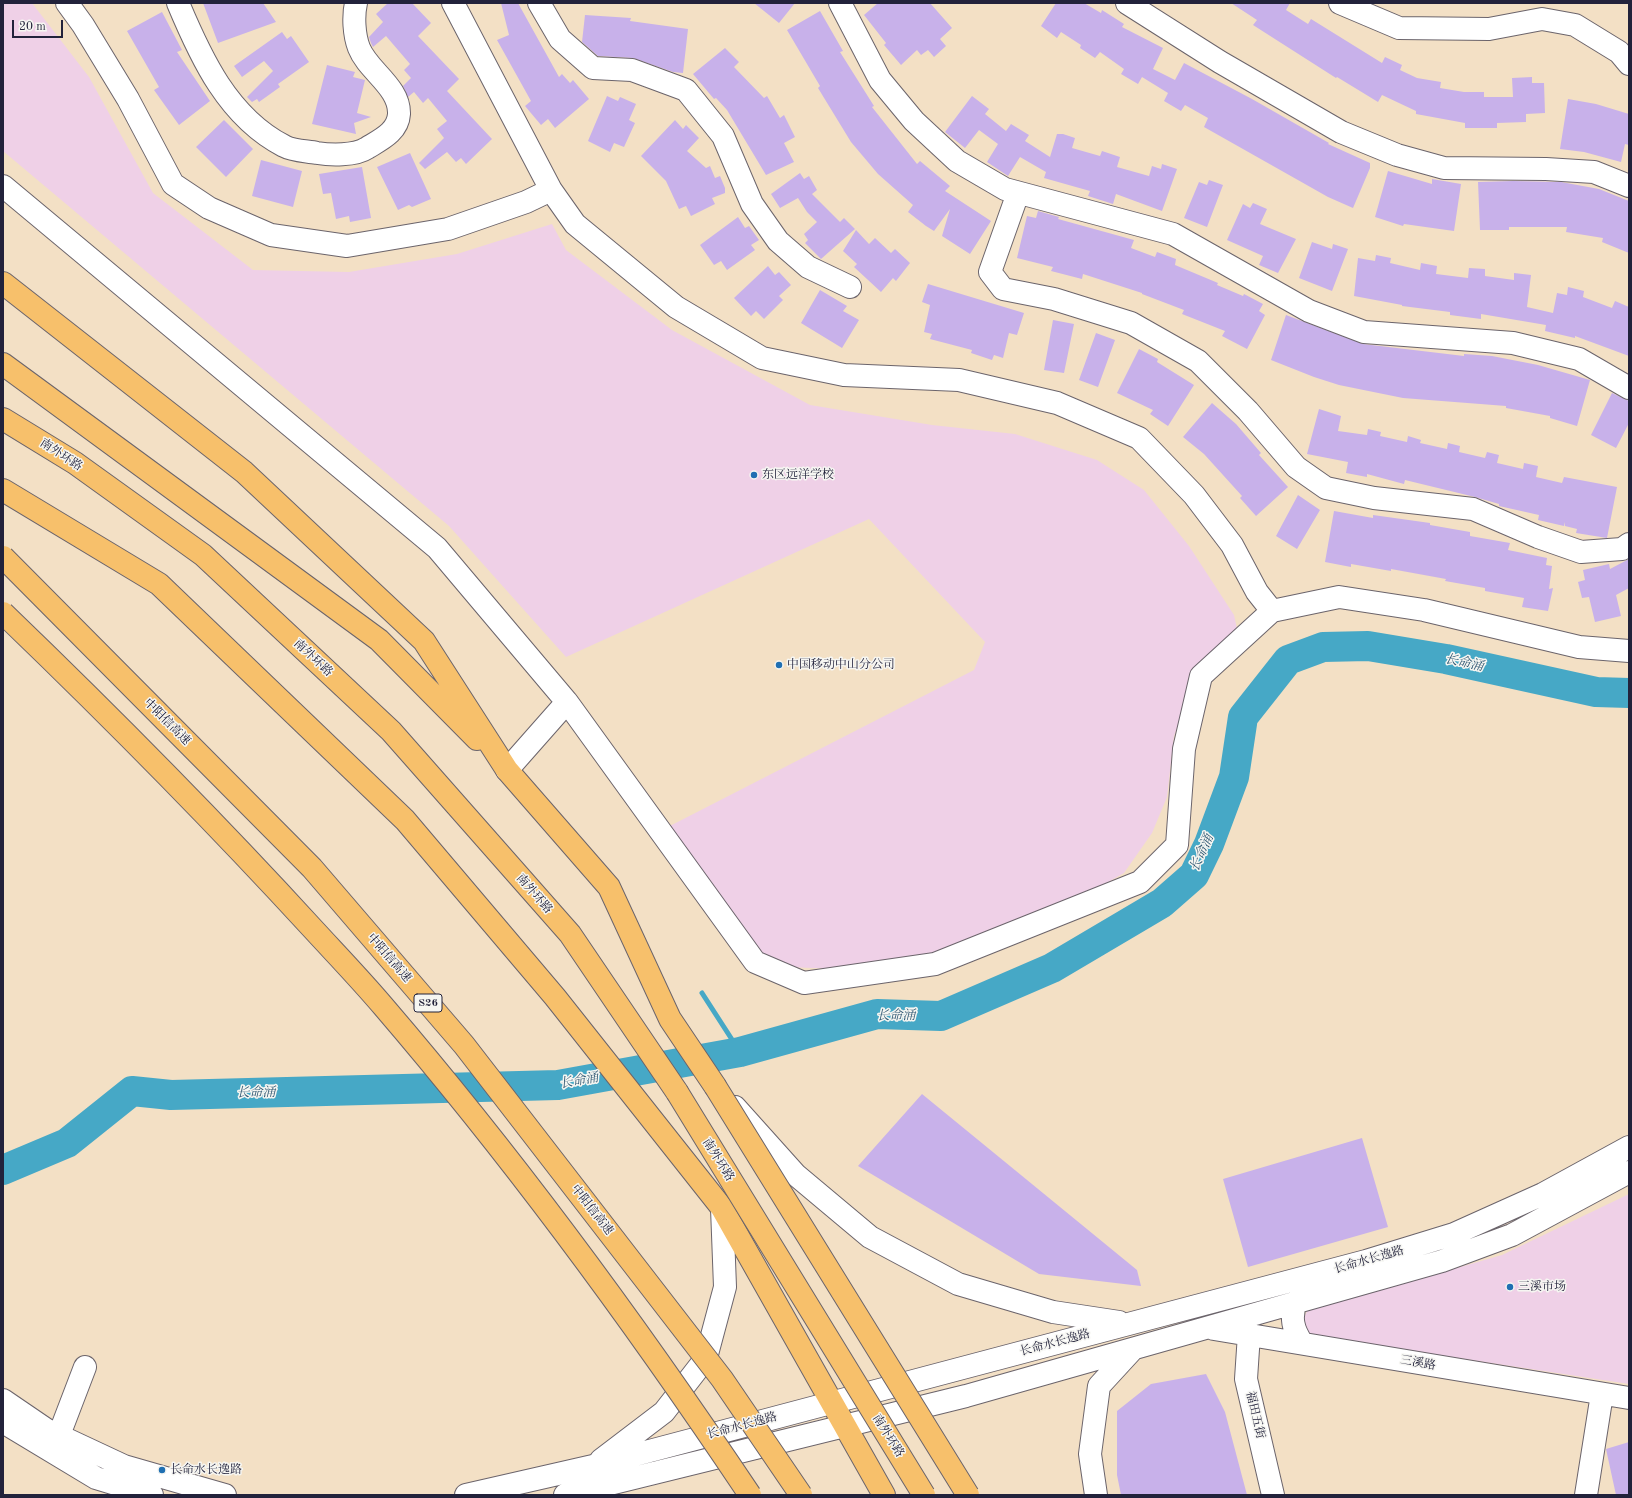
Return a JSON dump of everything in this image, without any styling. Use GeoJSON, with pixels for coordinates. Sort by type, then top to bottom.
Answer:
{"type":"FeatureCollection","features":[{"type":"Feature","properties":{"kind":"highway"},"geometry":{"type":"LineString","coordinates":[[3,283],[244,472],[424,640],[507,770]]}},
{"type":"Feature","properties":{"kind":"highway"},"geometry":{"type":"LineString","coordinates":[[3,364],[379,640],[507,770],[609,888],[670,1019],[715,1086],[968,1495]]}},
{"type":"Feature","properties":{"kind":"highway","name":"南外环路"},"geometry":{"type":"LineString","coordinates":[[3,419],[75,463],[203,555],[391,731],[570,934],[681,1099],[924,1495]]}},
{"type":"Feature","properties":{"kind":"highway"},"geometry":{"type":"LineString","coordinates":[[3,426],[75,463]]}},
{"type":"Feature","properties":{"kind":"highway","name":"南外环路"},"geometry":{"type":"LineString","coordinates":[[3,490],[159,584],[405,820],[578,1025],[722,1208],[884,1495]]}},
{"type":"Feature","properties":{"kind":"highway","name":"中阳信高速"},"geometry":{"type":"LineString","coordinates":[[3,557],[312,868],[459,1039],[722,1379],[800,1495]]}},
{"type":"Feature","properties":{"kind":"highway"},"geometry":{"type":"LineString","coordinates":[[3,613],[92,699],[198,807],[276,888],[383,1006],[590,1264],[750,1495]]}},
{"type":"Feature","properties":{"kind":"street"},"geometry":{"type":"LineString","coordinates":[[67,3],[84,25],[128,99],[173,184],[209,208],[271,235],[347,246],[448,229],[526,202],[551,190]]}},
{"type":"Feature","properties":{"kind":"street"},"geometry":{"type":"LineString","coordinates":[[178,3],[195,44],[219,88],[254,127],[285,147],[332,156],[364,150],[392,132],[399,115],[395,96],[378,76],[359,48],[354,15],[356,3]]}},
{"type":"Feature","properties":{"kind":"street"},"geometry":{"type":"LineString","coordinates":[[453,3],[551,190],[575,224],[676,307],[762,358],[844,375],[959,380],[1057,403],[1138,438],[1194,495],[1232,545],[1256,592],[1272,611]]}},
{"type":"Feature","properties":{"kind":"street"},"geometry":{"type":"LineString","coordinates":[[539,3],[560,39],[593,68],[632,70],[686,90],[723,136],[752,204],[778,241],[808,267],[850,287]]}},
{"type":"Feature","properties":{"kind":"street"},"geometry":{"type":"LineString","coordinates":[[840,3],[880,80],[914,121],[957,161],[1004,189],[1173,234],[1308,311],[1364,332],[1513,343],[1579,359],[1629,388]]}},
{"type":"Feature","properties":{"kind":"street"},"geometry":{"type":"LineString","coordinates":[[1127,3],[1220,62],[1341,132],[1397,155],[1444,168],[1546,169],[1594,172],[1629,186]]}},
{"type":"Feature","properties":{"kind":"street"},"geometry":{"type":"LineString","coordinates":[[1340,3],[1400,28],[1489,29],[1542,19],[1575,25],[1619,52],[1629,64]]}},
{"type":"Feature","properties":{"kind":"street"},"geometry":{"type":"LineString","coordinates":[[3,186],[437,548],[568,702],[755,962],[804,983],[935,964],[1140,882],[1177,845],[1184,749],[1201,676],[1272,611],[1339,597],[1424,610],[1578,647],[1629,651]]}},
{"type":"Feature","properties":{"kind":"street"},"geometry":{"type":"LineString","coordinates":[[1018,193],[990,272],[1003,289],[1054,299],[1131,323],[1198,361],[1248,411],[1296,467],[1326,488],[1374,498],[1472,509],[1538,537],[1581,552],[1622,549],[1629,544]]}},
{"type":"Feature","properties":{"kind":"street"},"geometry":{"type":"LineString","coordinates":[[507,770],[568,702]]}},
{"type":"Feature","properties":{"kind":"street"},"geometry":{"type":"LineString","coordinates":[[715,1086],[796,1175],[870,1237],[958,1284],[1053,1312],[1129,1323]]}},
{"type":"Feature","properties":{"kind":"street","name":"长命水长逸路"},"geometry":{"type":"LineString","coordinates":[[466,1495],[593,1466],[1366,1261],[1454,1234],[1544,1194],[1629,1147]]}},
{"type":"Feature","properties":{"kind":"street","name":"长命水长逸路"},"geometry":{"type":"LineString","coordinates":[[565,1495],[846,1427],[966,1396],[1442,1261],[1512,1235],[1629,1172]]}},
{"type":"Feature","properties":{"kind":"street"},"geometry":{"type":"LineString","coordinates":[[593,1466],[664,1412],[706,1358],[725,1287],[722,1208]]}},
{"type":"Feature","properties":{"kind":"street"},"geometry":{"type":"LineString","coordinates":[[1296,1302],[1292,1322],[1295,1332],[1302,1343]]}},
{"type":"Feature","properties":{"kind":"street","name":"三溪路"},"geometry":{"type":"LineString","coordinates":[[1207,1328],[1629,1398]]}},
{"type":"Feature","properties":{"kind":"street","name":"福田五街"},"geometry":{"type":"LineString","coordinates":[[1249,1334],[1246,1379],[1273,1495]]}},
{"type":"Feature","properties":{"kind":"street"},"geometry":{"type":"LineString","coordinates":[[1096,1495],[1090,1454],[1099,1386],[1134,1348]]}},
{"type":"Feature","properties":{"kind":"street"},"geometry":{"type":"LineString","coordinates":[[58,1435],[85,1368]]}},
{"type":"Feature","properties":{"kind":"street"},"geometry":{"type":"LineString","coordinates":[[1586,1495],[1602,1394]]}},
{"type":"Feature","properties":{"kind":"street"},"geometry":{"type":"LineString","coordinates":[[3,1400],[47,1430],[124,1466],[225,1495]]}},
{"type":"Feature","properties":{"kind":"street"},"geometry":{"type":"LineString","coordinates":[[3,1422],[96,1478],[152,1495]]}},
{"type":"Feature","properties":{"kind":"shaded area","name":"东区远洋学校"},"geometry":{"type":"Polygon","coordinates":[[[3,3],[32,3],[89,77],[153,193],[253,270],[349,272],[457,254],[552,224],[566,250],[672,330],[810,405],[932,425],[1015,434],[1097,460],[1144,490],[1189,546],[1234,615],[1239,638],[1192,687],[1174,736],[1167,797],[1152,833],[1124,873],[1026,929],[936,957],[841,969],[758,966],[664,829],[974,670],[985,642],[869,519],[566,657],[449,526],[3,151],[3,3]]]}},
{"type":"Feature","properties":{"kind":"shaded area","name":"三溪市场"},"geometry":{"type":"Polygon","coordinates":[[[1629,1194],[1629,1384],[1307,1335],[1302,1323],[1307,1311],[1502,1255],[1629,1194]]]}},
{"type":"Feature","properties":{"kind":"building"},"geometry":{"type":"Polygon","coordinates":[[[203,3],[263,3],[276,22],[218,43],[203,3]]]}},
{"type":"Feature","properties":{"kind":"building"},"geometry":{"type":"Polygon","coordinates":[[[388,3],[412,3],[431,23],[418,36],[459,79],[447,91],[492,139],[466,164],[461,158],[456,162],[447,152],[425,169],[419,163],[444,138],[437,129],[447,121],[428,98],[423,103],[414,92],[408,97],[403,86],[411,78],[404,70],[410,64],[386,36],[373,47],[371,43],[369,37],[383,22],[376,14],[388,3]]]}},
{"type":"Feature","properties":{"kind":"building"},"geometry":{"type":"Polygon","coordinates":[[[501,3],[518,3],[559,77],[562,74],[570,83],[573,80],[589,99],[555,128],[548,119],[541,125],[525,106],[531,101],[497,40],[509,35],[501,3]]]}},
{"type":"Feature","properties":{"kind":"building"},"geometry":{"type":"Polygon","coordinates":[[[754,3],[795,3],[779,23],[754,3]]]}},
{"type":"Feature","properties":{"kind":"building"},"geometry":{"type":"Polygon","coordinates":[[[878,3],[930,3],[952,28],[940,39],[946,46],[934,57],[928,50],[921,55],[917,50],[901,65],[884,45],[886,43],[864,15],[878,3]]]}},
{"type":"Feature","properties":{"kind":"building"},"geometry":{"type":"Polygon","coordinates":[[[1056,3],[1084,3],[1101,13],[1102,10],[1124,24],[1122,27],[1163,48],[1153,69],[1175,80],[1184,63],[1252,99],[1329,143],[1328,144],[1370,163],[1370,168],[1353,208],[1328,197],[1204,127],[1208,118],[1185,105],[1181,111],[1164,101],[1168,93],[1142,77],[1138,84],[1121,74],[1124,69],[1100,52],[1095,58],[1080,48],[1081,45],[1061,32],[1057,38],[1041,26],[1056,3]]]}},
{"type":"Feature","properties":{"kind":"building"},"geometry":{"type":"Polygon","coordinates":[[[1231,3],[1290,3],[1286,10],[1308,24],[1311,19],[1382,63],[1385,57],[1402,65],[1400,70],[1417,78],[1441,82],[1440,88],[1464,92],[1484,92],[1484,97],[1513,97],[1512,78],[1532,77],[1532,83],[1544,83],[1545,113],[1526,114],[1526,122],[1497,123],[1497,128],[1465,128],[1465,123],[1416,114],[1416,111],[1382,95],[1378,102],[1337,77],[1336,78],[1253,25],[1257,20],[1231,3]]]}},
{"type":"Feature","properties":{"kind":"building"},"geometry":{"type":"Polygon","coordinates":[[[820,11],[843,51],[840,52],[874,106],[872,107],[917,164],[920,161],[950,186],[945,191],[991,221],[970,254],[942,236],[950,209],[934,231],[926,226],[908,212],[913,205],[878,174],[851,142],[818,88],[820,86],[787,30],[820,11]]]}},
{"type":"Feature","properties":{"kind":"building"},"geometry":{"type":"Polygon","coordinates":[[[162,12],[182,50],[177,52],[210,101],[179,125],[154,90],[159,87],[127,31],[162,12]]]}},
{"type":"Feature","properties":{"kind":"building"},"geometry":{"type":"Polygon","coordinates":[[[585,15],[631,18],[630,21],[688,29],[683,73],[673,72],[633,58],[598,56],[582,42],[585,15]]]}},
{"type":"Feature","properties":{"kind":"building"},"geometry":{"type":"Polygon","coordinates":[[[282,32],[287,39],[291,36],[309,62],[278,84],[280,87],[259,102],[257,99],[252,102],[247,97],[273,71],[264,61],[242,77],[234,66],[282,32]]]}},
{"type":"Feature","properties":{"kind":"building"},"geometry":{"type":"Polygon","coordinates":[[[725,48],[739,62],[734,67],[764,98],[767,96],[780,118],[784,115],[795,137],[784,143],[794,162],[766,175],[727,110],[716,98],[714,99],[693,74],[725,48]]]}},
{"type":"Feature","properties":{"kind":"building"},"geometry":{"type":"Polygon","coordinates":[[[327,65],[355,72],[353,77],[365,80],[357,113],[371,117],[354,123],[356,134],[312,124],[327,65]]]}},
{"type":"Feature","properties":{"kind":"building"},"geometry":{"type":"Polygon","coordinates":[[[607,96],[618,101],[620,97],[636,104],[629,120],[635,123],[624,147],[614,143],[610,152],[588,141],[607,96]]]}},
{"type":"Feature","properties":{"kind":"building"},"geometry":{"type":"Polygon","coordinates":[[[972,96],[989,109],[985,114],[1006,131],[1011,124],[1029,135],[1025,141],[1050,157],[1057,134],[1063,134],[1075,138],[1072,148],[1100,156],[1102,151],[1120,157],[1117,167],[1149,176],[1152,166],[1161,169],[1162,164],[1177,169],[1162,211],[1116,194],[1113,204],[1088,196],[1090,191],[1044,178],[1046,172],[1020,157],[1008,176],[987,162],[998,144],[979,130],[965,148],[945,132],[972,96]]]}},
{"type":"Feature","properties":{"kind":"building"},"geometry":{"type":"Polygon","coordinates":[[[1568,99],[1596,104],[1629,114],[1629,145],[1625,144],[1621,162],[1584,152],[1560,149],[1568,99]]]}},
{"type":"Feature","properties":{"kind":"building"},"geometry":{"type":"Polygon","coordinates":[[[224,120],[253,149],[226,177],[196,147],[224,120]]]}},
{"type":"Feature","properties":{"kind":"building"},"geometry":{"type":"Polygon","coordinates":[[[675,120],[683,129],[686,125],[699,138],[687,151],[706,168],[710,166],[715,178],[720,176],[725,188],[725,193],[712,198],[715,204],[691,216],[686,206],[679,209],[666,181],[641,156],[675,120]]]}},
{"type":"Feature","properties":{"kind":"building"},"geometry":{"type":"Polygon","coordinates":[[[410,153],[431,199],[412,207],[409,205],[398,210],[377,167],[410,153]]]}},
{"type":"Feature","properties":{"kind":"building"},"geometry":{"type":"Polygon","coordinates":[[[261,160],[302,171],[293,207],[252,196],[261,160]]]}},
{"type":"Feature","properties":{"kind":"building"},"geometry":{"type":"Polygon","coordinates":[[[362,167],[371,218],[350,222],[349,216],[336,219],[331,193],[323,194],[319,174],[362,167]]]}},
{"type":"Feature","properties":{"kind":"building"},"geometry":{"type":"Polygon","coordinates":[[[1388,171],[1432,184],[1432,179],[1461,184],[1454,231],[1404,224],[1403,226],[1375,217],[1388,171]]]}},
{"type":"Feature","properties":{"kind":"building"},"geometry":{"type":"Polygon","coordinates":[[[800,173],[804,179],[809,176],[817,190],[812,194],[840,222],[844,218],[855,229],[821,259],[805,243],[808,240],[804,234],[817,222],[807,212],[798,198],[780,208],[771,194],[800,173]]]}},
{"type":"Feature","properties":{"kind":"building"},"geometry":{"type":"Polygon","coordinates":[[[1209,180],[1223,185],[1207,227],[1184,218],[1199,182],[1207,185],[1209,180]]]}},
{"type":"Feature","properties":{"kind":"building"},"geometry":{"type":"Polygon","coordinates":[[[1478,182],[1561,182],[1599,189],[1629,201],[1629,253],[1602,242],[1603,238],[1566,232],[1567,227],[1509,227],[1509,230],[1480,230],[1478,182]]]}},
{"type":"Feature","properties":{"kind":"building"},"geometry":{"type":"Polygon","coordinates":[[[1253,203],[1267,209],[1260,224],[1296,239],[1278,273],[1259,265],[1263,256],[1227,240],[1243,204],[1250,208],[1253,203]]]}},
{"type":"Feature","properties":{"kind":"building"},"geometry":{"type":"Polygon","coordinates":[[[1038,211],[1059,217],[1058,219],[1134,240],[1131,248],[1155,257],[1157,252],[1176,259],[1175,265],[1218,283],[1217,285],[1243,296],[1244,294],[1263,304],[1259,311],[1265,315],[1247,349],[1222,336],[1225,331],[1182,314],[1184,310],[1142,293],[1083,274],[1082,279],[1051,271],[1053,267],[1017,258],[1027,216],[1036,218],[1038,211]]]}},
{"type":"Feature","properties":{"kind":"building"},"geometry":{"type":"Polygon","coordinates":[[[738,217],[745,228],[749,226],[759,240],[751,245],[755,250],[727,270],[721,261],[714,265],[700,245],[738,217]]]}},
{"type":"Feature","properties":{"kind":"building"},"geometry":{"type":"Polygon","coordinates":[[[856,230],[869,244],[875,238],[891,253],[895,249],[910,263],[896,281],[893,278],[881,292],[854,267],[857,264],[843,251],[856,230]]]}},
{"type":"Feature","properties":{"kind":"building"},"geometry":{"type":"Polygon","coordinates":[[[1312,242],[1332,249],[1333,244],[1348,249],[1332,291],[1299,278],[1312,242]]]}},
{"type":"Feature","properties":{"kind":"building"},"geometry":{"type":"Polygon","coordinates":[[[1376,255],[1391,258],[1390,263],[1420,270],[1421,263],[1437,266],[1436,274],[1468,278],[1469,268],[1485,269],[1485,276],[1514,280],[1514,273],[1531,275],[1527,307],[1553,313],[1557,293],[1567,295],[1568,287],[1584,291],[1583,297],[1612,308],[1615,301],[1629,307],[1629,356],[1575,336],[1575,338],[1545,331],[1546,325],[1481,314],[1481,319],[1450,315],[1450,312],[1402,306],[1354,296],[1358,258],[1375,261],[1376,255]]]}},
{"type":"Feature","properties":{"kind":"building"},"geometry":{"type":"Polygon","coordinates":[[[768,266],[775,275],[779,272],[791,285],[779,296],[783,300],[764,319],[756,311],[751,316],[734,298],[768,266]]]}},
{"type":"Feature","properties":{"kind":"building"},"geometry":{"type":"Polygon","coordinates":[[[928,284],[1024,313],[1017,335],[1009,333],[1003,358],[994,355],[992,360],[971,353],[972,350],[930,339],[932,334],[924,332],[930,305],[922,302],[928,284]]]}},
{"type":"Feature","properties":{"kind":"building"},"geometry":{"type":"Polygon","coordinates":[[[820,290],[847,306],[843,311],[859,320],[842,348],[801,323],[820,290]]]}},
{"type":"Feature","properties":{"kind":"building"},"geometry":{"type":"Polygon","coordinates":[[[1286,315],[1363,344],[1464,356],[1464,354],[1492,356],[1538,365],[1590,380],[1577,426],[1550,418],[1550,416],[1506,408],[1506,406],[1403,398],[1339,385],[1314,377],[1271,360],[1286,315]]]}},
{"type":"Feature","properties":{"kind":"building"},"geometry":{"type":"Polygon","coordinates":[[[1053,320],[1074,324],[1064,373],[1044,370],[1053,320]]]}},
{"type":"Feature","properties":{"kind":"building"},"geometry":{"type":"Polygon","coordinates":[[[1096,333],[1115,340],[1098,387],[1079,380],[1096,333]]]}},
{"type":"Feature","properties":{"kind":"building"},"geometry":{"type":"Polygon","coordinates":[[[1139,349],[1158,359],[1157,362],[1194,385],[1168,426],[1150,414],[1153,410],[1117,393],[1139,349]]]}},
{"type":"Feature","properties":{"kind":"building"},"geometry":{"type":"Polygon","coordinates":[[[1612,393],[1629,401],[1629,423],[1616,448],[1591,435],[1612,393]]]}},
{"type":"Feature","properties":{"kind":"building"},"geometry":{"type":"Polygon","coordinates":[[[1212,403],[1236,424],[1261,453],[1259,455],[1288,487],[1256,516],[1240,498],[1242,496],[1204,454],[1183,437],[1212,403]]]}},
{"type":"Feature","properties":{"kind":"building"},"geometry":{"type":"Polygon","coordinates":[[[1319,409],[1341,416],[1338,431],[1367,435],[1368,429],[1381,432],[1380,436],[1407,442],[1408,436],[1421,440],[1420,443],[1447,449],[1448,443],[1460,446],[1459,452],[1485,458],[1487,452],[1499,455],[1497,463],[1523,469],[1524,463],[1538,466],[1536,477],[1562,483],[1564,477],[1617,487],[1607,538],[1576,533],[1577,529],[1565,526],[1564,522],[1564,526],[1538,520],[1539,515],[1499,506],[1499,504],[1475,497],[1405,480],[1404,484],[1367,474],[1367,477],[1346,473],[1348,462],[1307,454],[1319,409]]]}},
{"type":"Feature","properties":{"kind":"building"},"geometry":{"type":"Polygon","coordinates":[[[1298,495],[1320,510],[1297,549],[1276,536],[1298,495]]]}},
{"type":"Feature","properties":{"kind":"building"},"geometry":{"type":"Polygon","coordinates":[[[1334,511],[1373,518],[1373,515],[1430,523],[1430,525],[1470,532],[1470,536],[1510,543],[1508,550],[1547,558],[1546,565],[1552,566],[1549,589],[1553,588],[1548,611],[1522,607],[1524,598],[1485,591],[1485,588],[1445,581],[1446,579],[1391,569],[1391,571],[1351,564],[1351,567],[1325,562],[1334,511]]]}},
{"type":"Feature","properties":{"kind":"building"},"geometry":{"type":"Polygon","coordinates":[[[1629,559],[1629,588],[1616,595],[1621,616],[1595,622],[1589,597],[1582,598],[1578,582],[1585,580],[1583,570],[1609,564],[1610,569],[1629,559]]]}},
{"type":"Feature","properties":{"kind":"building"},"geometry":{"type":"Polygon","coordinates":[[[922,1094],[1137,1270],[1141,1286],[1039,1274],[858,1166],[922,1094]]]}},
{"type":"Feature","properties":{"kind":"building"},"geometry":{"type":"Polygon","coordinates":[[[1362,1138],[1388,1227],[1248,1267],[1223,1179],[1362,1138]]]}},
{"type":"Feature","properties":{"kind":"building"},"geometry":{"type":"Polygon","coordinates":[[[1206,1374],[1225,1412],[1247,1495],[1121,1495],[1117,1475],[1117,1411],[1151,1384],[1206,1374]]]}},
{"type":"Feature","properties":{"kind":"building"},"geometry":{"type":"Polygon","coordinates":[[[1629,1442],[1629,1495],[1616,1495],[1606,1449],[1629,1442]]]}},
{"type":"Feature","properties":{"kind":"waterway","name":"长命涌"},"geometry":{"type":"LineString","coordinates":[[3,1170],[67,1143],[132,1091],[171,1095],[558,1085],[740,1052],[877,1014],[941,1016],[1052,968],[1162,903],[1194,875],[1209,844],[1234,777],[1243,717],[1288,660],[1323,647],[1368,646],[1446,659],[1596,692],[1629,693]]}},
{"type":"Feature","properties":{"kind":"waterway"},"geometry":{"type":"LineString","coordinates":[[702,993],[740,1052]]}},
{"type":"Feature","properties":{"kind":"place","name":"东区远洋学校"},"geometry":{"type":"Point","coordinates":[754,475]}},
{"type":"Feature","properties":{"kind":"place","name":"中国移动中山分公司"},"geometry":{"type":"Point","coordinates":[779,665]}},
{"type":"Feature","properties":{"kind":"place","name":"三溪市场"},"geometry":{"type":"Point","coordinates":[1510,1287]}},
{"type":"Feature","properties":{"kind":"place","name":"长命水长逸路"},"geometry":{"type":"Point","coordinates":[162,1470]}}]}
